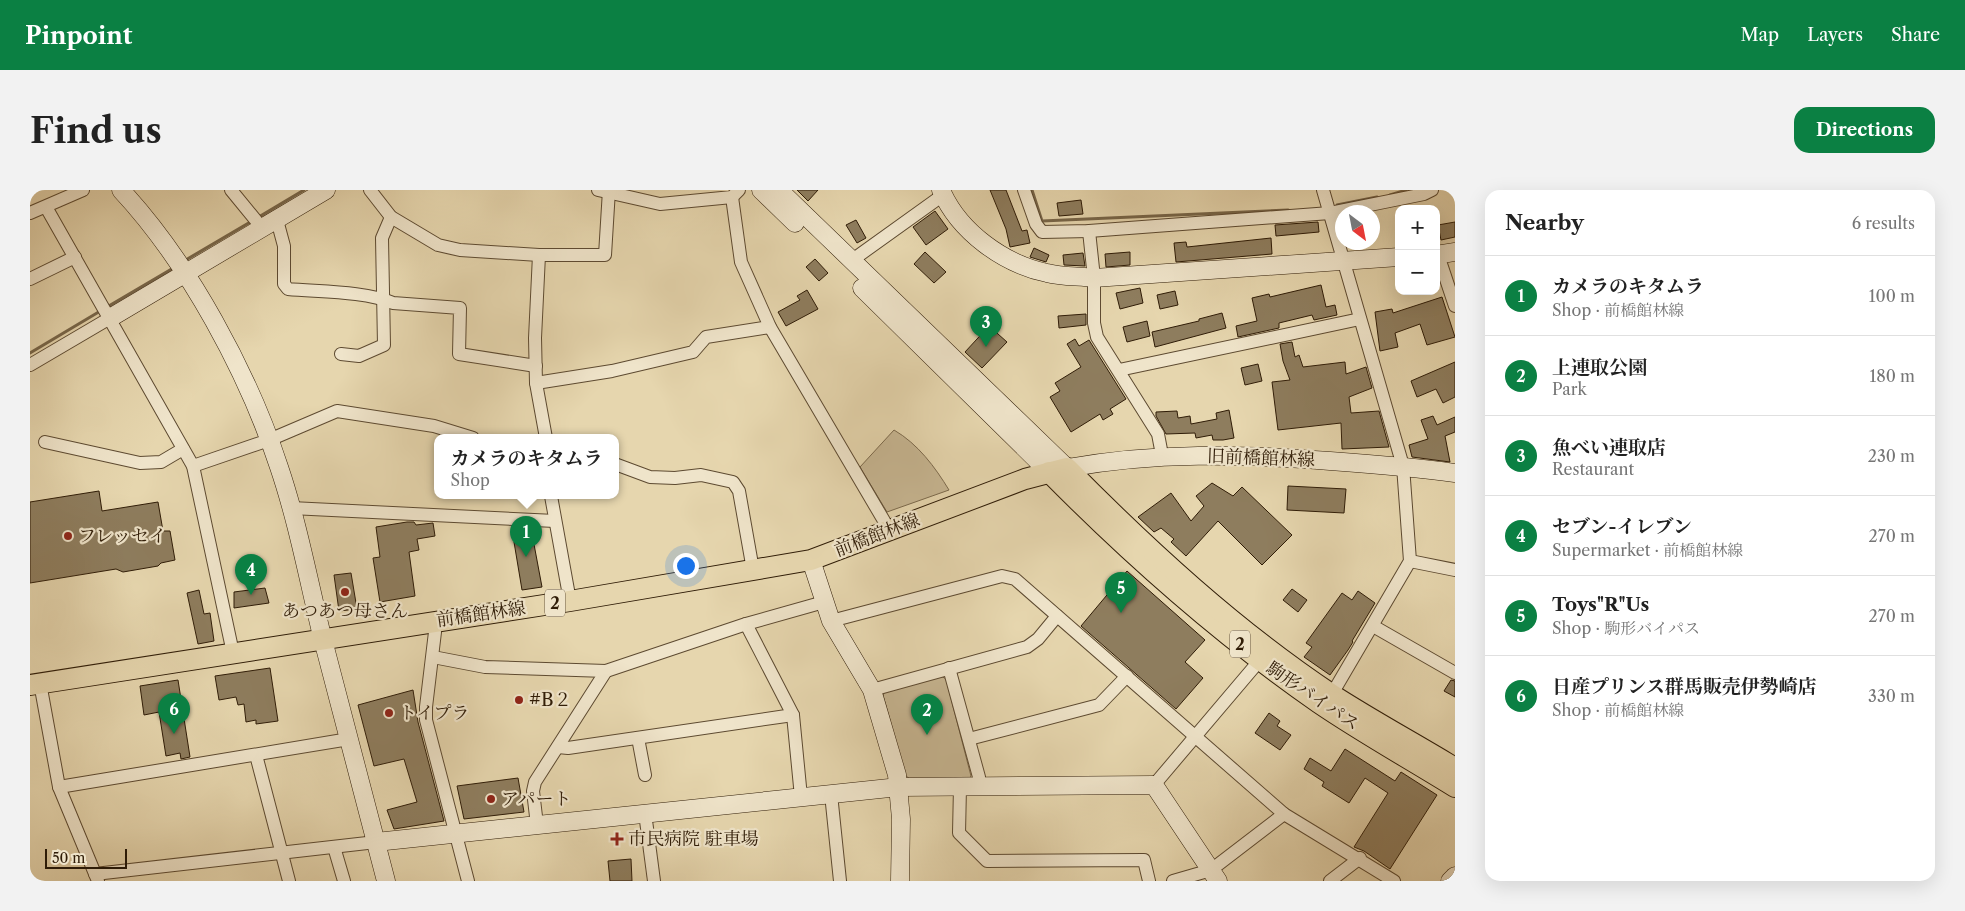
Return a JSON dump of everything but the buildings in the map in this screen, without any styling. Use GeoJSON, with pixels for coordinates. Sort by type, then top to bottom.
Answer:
{"type":"FeatureCollection","features":[{"type":"Feature","properties":{"kind":"main road","name":"前橋館林線"},"geometry":{"type":"LineString","coordinates":[[35,684],[434,620],[570,601],[811,560],[1058,470]]}},
{"type":"Feature","properties":{"kind":"main road","name":"駒形バイパス"},"geometry":{"type":"LineString","coordinates":[[1058,470],[1147,567],[1260,660],[1321,704],[1455,787]]}},
{"type":"Feature","properties":{"kind":"main road","name":"駒形バイパス"},"geometry":{"type":"LineString","coordinates":[[1058,470],[1244,629],[1332,694],[1455,768]]}},
{"type":"Feature","properties":{"kind":"street"},"geometry":{"type":"LineString","coordinates":[[30,213],[83,190]]}},
{"type":"Feature","properties":{"kind":"street"},"geometry":{"type":"LineString","coordinates":[[121,190],[134,204],[185,274],[232,356],[269,440],[291,508],[386,881]]}},
{"type":"Feature","properties":{"kind":"street"},"geometry":{"type":"LineString","coordinates":[[231,190],[270,225],[284,246],[284,284],[288,289],[385,299],[393,303],[460,308],[459,354],[536,366]]}},
{"type":"Feature","properties":{"kind":"street"},"geometry":{"type":"LineString","coordinates":[[30,365],[270,225],[326,190]]}},
{"type":"Feature","properties":{"kind":"street"},"geometry":{"type":"LineString","coordinates":[[370,190],[391,217],[438,244],[460,250],[539,255],[605,255],[606,191],[660,204],[736,193],[741,262],[770,327],[890,531]]}},
{"type":"Feature","properties":{"kind":"street"},"geometry":{"type":"LineString","coordinates":[[761,190],[1058,470]]}},
{"type":"Feature","properties":{"kind":"street"},"geometry":{"type":"LineString","coordinates":[[779,190],[1058,470]]}},
{"type":"Feature","properties":{"kind":"street"},"geometry":{"type":"LineString","coordinates":[[1024,190],[1038,230],[1042,232],[1089,231],[1330,213],[1424,194],[1432,190]]}},
{"type":"Feature","properties":{"kind":"street"},"geometry":{"type":"LineString","coordinates":[[1323,190],[1342,261],[1403,466],[1410,561],[1332,694]]}},
{"type":"Feature","properties":{"kind":"street"},"geometry":{"type":"LineString","coordinates":[[851,261],[942,192],[960,220],[977,237],[1010,260],[1048,274],[1094,278],[1395,257]]}},
{"type":"Feature","properties":{"kind":"street"},"geometry":{"type":"LineString","coordinates":[[46,206],[193,466],[234,653]]}},
{"type":"Feature","properties":{"kind":"street"},"geometry":{"type":"LineString","coordinates":[[341,354],[359,356],[384,345],[385,299],[382,238],[391,217]]}},
{"type":"Feature","properties":{"kind":"street"},"geometry":{"type":"LineString","coordinates":[[1089,231],[1094,278],[1094,323],[1097,337],[1158,434],[1162,456]]}},
{"type":"Feature","properties":{"kind":"street"},"geometry":{"type":"LineString","coordinates":[[1440,254],[1455,252]]}},
{"type":"Feature","properties":{"kind":"street"},"geometry":{"type":"LineString","coordinates":[[539,255],[536,383],[545,434]]}},
{"type":"Feature","properties":{"kind":"street"},"geometry":{"type":"LineString","coordinates":[[30,279],[75,256]]}},
{"type":"Feature","properties":{"kind":"street"},"geometry":{"type":"LineString","coordinates":[[1440,264],[1455,306]]}},
{"type":"Feature","properties":{"kind":"street"},"geometry":{"type":"LineString","coordinates":[[1119,370],[1360,318]]}},
{"type":"Feature","properties":{"kind":"street"},"geometry":{"type":"LineString","coordinates":[[536,383],[612,371],[693,352],[706,337],[770,327]]}},
{"type":"Feature","properties":{"kind":"street"},"geometry":{"type":"LineString","coordinates":[[193,466],[269,440],[337,410],[434,426],[460,434]]}},
{"type":"Feature","properties":{"kind":"street"},"geometry":{"type":"LineString","coordinates":[[45,442],[140,463],[160,462],[183,449]]}},
{"type":"Feature","properties":{"kind":"street","name":"旧前橋館林線"},"geometry":{"type":"LineString","coordinates":[[1058,470],[1114,460],[1162,456],[1246,454],[1403,466],[1455,473]]}},
{"type":"Feature","properties":{"kind":"street"},"geometry":{"type":"LineString","coordinates":[[619,465],[650,477],[676,478],[701,475],[733,482],[738,491],[753,570]]}},
{"type":"Feature","properties":{"kind":"street"},"geometry":{"type":"LineString","coordinates":[[551,499],[570,601]]}},
{"type":"Feature","properties":{"kind":"street"},"geometry":{"type":"LineString","coordinates":[[291,508],[555,521]]}},
{"type":"Feature","properties":{"kind":"street"},"geometry":{"type":"LineString","coordinates":[[811,560],[831,621],[872,690],[899,787],[901,819],[900,881]]}},
{"type":"Feature","properties":{"kind":"street"},"geometry":{"type":"LineString","coordinates":[[1410,561],[1455,570]]}},
{"type":"Feature","properties":{"kind":"street"},"geometry":{"type":"LineString","coordinates":[[831,621],[1002,576],[1016,579],[1284,814],[1360,858],[1394,881]]}},
{"type":"Feature","properties":{"kind":"street"},"geometry":{"type":"LineString","coordinates":[[433,657],[485,667],[606,671],[746,624],[824,602]]}},
{"type":"Feature","properties":{"kind":"street"},"geometry":{"type":"LineString","coordinates":[[872,690],[1034,644],[1057,616]]}},
{"type":"Feature","properties":{"kind":"street"},"geometry":{"type":"LineString","coordinates":[[434,620],[433,657],[426,720],[468,881]]}},
{"type":"Feature","properties":{"kind":"street"},"geometry":{"type":"LineString","coordinates":[[746,624],[793,715],[802,797]]}},
{"type":"Feature","properties":{"kind":"street"},"geometry":{"type":"LineString","coordinates":[[1373,626],[1455,673]]}},
{"type":"Feature","properties":{"kind":"street"},"geometry":{"type":"LineString","coordinates":[[35,684],[59,787],[97,878],[376,842],[899,787],[1154,785],[1260,660]]}},
{"type":"Feature","properties":{"kind":"street"},"geometry":{"type":"LineString","coordinates":[[949,668],[979,777],[979,786]]}},
{"type":"Feature","properties":{"kind":"street"},"geometry":{"type":"LineString","coordinates":[[537,825],[533,787],[606,671]]}},
{"type":"Feature","properties":{"kind":"street"},"geometry":{"type":"LineString","coordinates":[[969,739],[1099,705],[1127,676]]}},
{"type":"Feature","properties":{"kind":"street"},"geometry":{"type":"LineString","coordinates":[[558,747],[568,748],[793,715]]}},
{"type":"Feature","properties":{"kind":"street"},"geometry":{"type":"LineString","coordinates":[[638,738],[645,775]]}},
{"type":"Feature","properties":{"kind":"street"},"geometry":{"type":"LineString","coordinates":[[59,787],[349,740]]}},
{"type":"Feature","properties":{"kind":"street"},"geometry":{"type":"LineString","coordinates":[[256,755],[289,881]]}},
{"type":"Feature","properties":{"kind":"street"},"geometry":{"type":"LineString","coordinates":[[1154,785],[1214,876]]}},
{"type":"Feature","properties":{"kind":"street"},"geometry":{"type":"LineString","coordinates":[[960,786],[959,833],[987,861],[1144,860],[1149,881]]}},
{"type":"Feature","properties":{"kind":"street"},"geometry":{"type":"LineString","coordinates":[[830,794],[840,881]]}},
{"type":"Feature","properties":{"kind":"street"},"geometry":{"type":"LineString","coordinates":[[645,813],[654,881]]}},
{"type":"Feature","properties":{"kind":"street"},"geometry":{"type":"LineString","coordinates":[[1173,881],[1214,876],[1284,814]]}},
{"type":"Feature","properties":{"kind":"street"},"geometry":{"type":"LineString","coordinates":[[334,847],[344,881]]}},
{"type":"Feature","properties":{"kind":"street"},"geometry":{"type":"LineString","coordinates":[[1330,881],[1360,858]]}},
{"type":"Feature","properties":{"kind":"street"},"geometry":{"type":"LineString","coordinates":[[1450,881],[1455,876]]}},
{"type":"Feature","properties":{"kind":"shaded area"},"geometry":{"type":"Polygon","coordinates":[[[894,430],[911,442],[925,457],[949,490],[887,512],[860,467],[894,430]]]}},
{"type":"Feature","properties":{"kind":"shaded area"},"geometry":{"type":"Polygon","coordinates":[[[941,676],[946,679],[971,776],[969,779],[911,780],[905,775],[883,695],[885,692],[941,676]]]}},
{"type":"Feature","properties":{"kind":"waterway"},"geometry":{"type":"LineString","coordinates":[[257,218],[304,190]]}},
{"type":"Feature","properties":{"kind":"waterway"},"geometry":{"type":"LineString","coordinates":[[1032,190],[1042,221],[1288,210]]}},
{"type":"Feature","properties":{"kind":"waterway"},"geometry":{"type":"LineString","coordinates":[[1390,195],[1406,190]]}},
{"type":"Feature","properties":{"kind":"waterway"},"geometry":{"type":"LineString","coordinates":[[1337,205],[1377,197]]}},
{"type":"Feature","properties":{"kind":"waterway"},"geometry":{"type":"LineString","coordinates":[[184,261],[252,221]]}},
{"type":"Feature","properties":{"kind":"waterway"},"geometry":{"type":"LineString","coordinates":[[107,307],[175,267]]}},
{"type":"Feature","properties":{"kind":"waterway"},"geometry":{"type":"LineString","coordinates":[[30,353],[102,310]]}},
{"type":"Feature","properties":{"kind":"place","name":"魚べい連取店"},"geometry":{"type":"Point","coordinates":[986,347]}},
{"type":"Feature","properties":{"kind":"place","name":"フレッセイ"},"geometry":{"type":"Point","coordinates":[68,536]}},
{"type":"Feature","properties":{"kind":"place","name":"カメラのキタムラ"},"geometry":{"type":"Point","coordinates":[526,557]}},
{"type":"Feature","properties":{"kind":"place","name":"あつあつ母さん"},"geometry":{"type":"Point","coordinates":[345,592]}},
{"type":"Feature","properties":{"kind":"place","name":"セブン-イレブン"},"geometry":{"type":"Point","coordinates":[251,595]}},
{"type":"Feature","properties":{"kind":"place","name":"Toys\"R\"Us"},"geometry":{"type":"Point","coordinates":[1121,613]}},
{"type":"Feature","properties":{"kind":"place","name":"#B２"},"geometry":{"type":"Point","coordinates":[519,700]}},
{"type":"Feature","properties":{"kind":"place","name":"トイプラ"},"geometry":{"type":"Point","coordinates":[389,713]}},
{"type":"Feature","properties":{"kind":"place","name":"日産プリンス群馬販売伊勢崎店"},"geometry":{"type":"Point","coordinates":[174,734]}},
{"type":"Feature","properties":{"kind":"place","name":"上連取公園"},"geometry":{"type":"Point","coordinates":[927,735]}},
{"type":"Feature","properties":{"kind":"place","name":"アパート"},"geometry":{"type":"Point","coordinates":[491,799]}},
{"type":"Feature","properties":{"kind":"place","name":"市民病院 駐車場"},"geometry":{"type":"Point","coordinates":[617,839]}}]}
